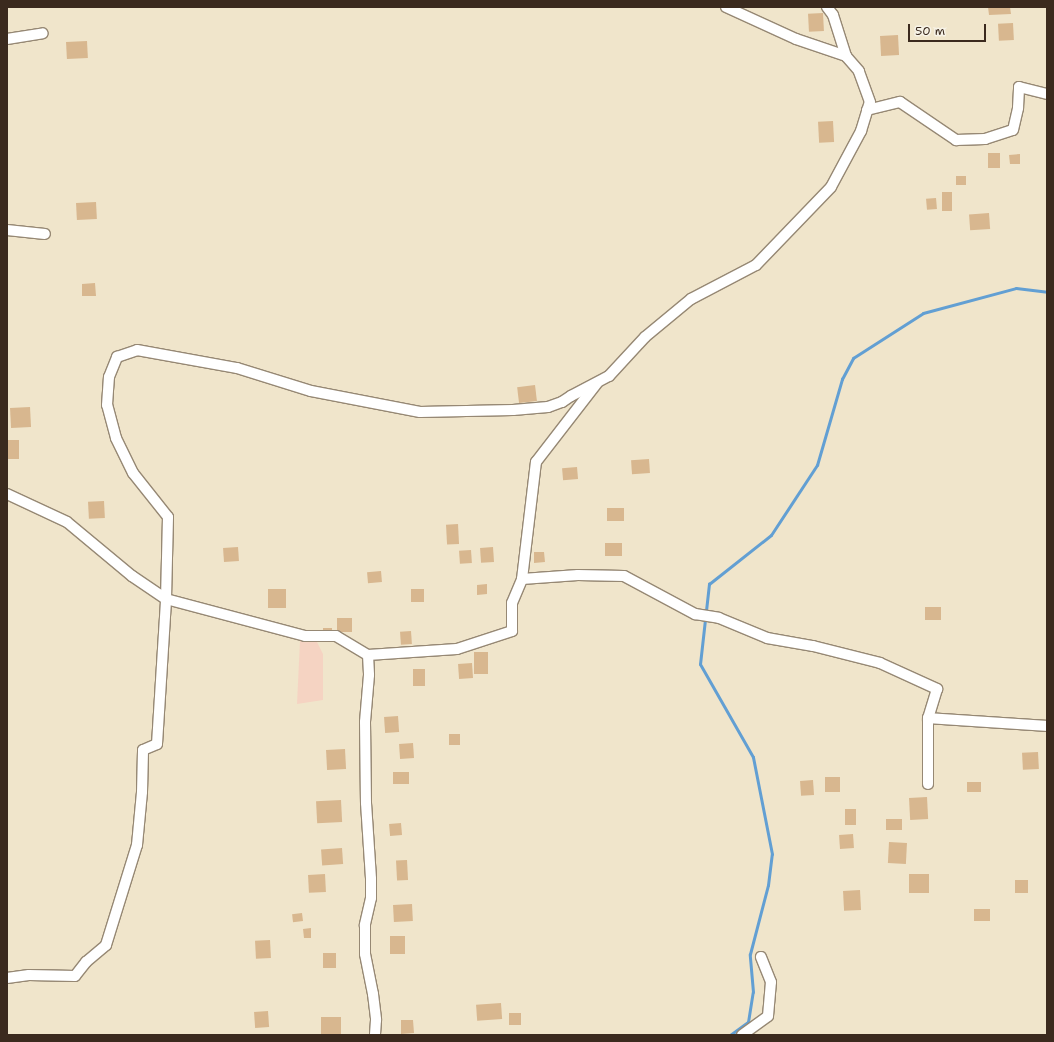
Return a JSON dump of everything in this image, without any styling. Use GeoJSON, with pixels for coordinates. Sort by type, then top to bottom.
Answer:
{"type":"FeatureCollection","features":[{"type":"Feature","properties":{"kind":"street"},"geometry":{"type":"LineString","coordinates":[[726,7],[796,39],[846,56]]}},
{"type":"Feature","properties":{"kind":"street"},"geometry":{"type":"LineString","coordinates":[[7,978],[29,975],[75,976],[86,962],[106,945],[137,845],[142,792],[143,750],[158,744],[166,599],[168,517],[133,473],[116,438],[107,405],[109,377],[117,357],[137,350],[237,368],[310,391],[420,412],[514,410],[548,407],[562,402],[609,376],[645,338],[691,299],[756,266],[830,187],[861,131],[870,102],[859,71],[846,56],[833,15],[827,7]]}},
{"type":"Feature","properties":{"kind":"street"},"geometry":{"type":"LineString","coordinates":[[7,39],[43,33]]}},
{"type":"Feature","properties":{"kind":"street"},"geometry":{"type":"LineString","coordinates":[[867,110],[900,102],[956,140],[985,139],[1013,130],[1018,108],[1019,87],[1047,94]]}},
{"type":"Feature","properties":{"kind":"street"},"geometry":{"type":"LineString","coordinates":[[7,230],[45,234]]}},
{"type":"Feature","properties":{"kind":"street"},"geometry":{"type":"LineString","coordinates":[[7,494],[66,522],[132,576],[166,599],[305,636],[336,636],[368,655],[457,649],[512,631],[512,603],[522,579],[536,462],[599,381]]}},
{"type":"Feature","properties":{"kind":"street"},"geometry":{"type":"LineString","coordinates":[[522,579],[578,575],[624,576],[695,614],[719,618],[767,638],[813,646],[880,663],[937,689],[928,718],[928,784]]}},
{"type":"Feature","properties":{"kind":"street"},"geometry":{"type":"LineString","coordinates":[[368,655],[369,675],[365,722],[366,803],[371,898],[365,925],[365,954],[373,994],[376,1020],[375,1035]]}},
{"type":"Feature","properties":{"kind":"street"},"geometry":{"type":"LineString","coordinates":[[928,718],[1047,726]]}},
{"type":"Feature","properties":{"kind":"street"},"geometry":{"type":"LineString","coordinates":[[742,1035],[768,1016],[771,982],[761,957]]}},
{"type":"Feature","properties":{"kind":"shaded area"},"geometry":{"type":"Polygon","coordinates":[[[300,641],[317,642],[323,654],[323,700],[297,704],[300,641]]]}},
{"type":"Feature","properties":{"kind":"building"},"geometry":{"type":"Polygon","coordinates":[[[988,7],[1010,7],[1011,14],[989,15],[988,7]]]}},
{"type":"Feature","properties":{"kind":"building"},"geometry":{"type":"Polygon","coordinates":[[[823,13],[824,31],[809,32],[808,14],[823,13]]]}},
{"type":"Feature","properties":{"kind":"building"},"geometry":{"type":"Polygon","coordinates":[[[1013,23],[1014,40],[999,41],[998,24],[1013,23]]]}},
{"type":"Feature","properties":{"kind":"building"},"geometry":{"type":"Polygon","coordinates":[[[898,35],[899,55],[881,56],[880,36],[898,35]]]}},
{"type":"Feature","properties":{"kind":"building"},"geometry":{"type":"Polygon","coordinates":[[[87,41],[88,58],[67,59],[66,42],[87,41]]]}},
{"type":"Feature","properties":{"kind":"building"},"geometry":{"type":"Polygon","coordinates":[[[833,121],[834,142],[819,143],[818,122],[833,121]]]}},
{"type":"Feature","properties":{"kind":"building"},"geometry":{"type":"Polygon","coordinates":[[[988,153],[1000,153],[1000,168],[988,168],[988,153]]]}},
{"type":"Feature","properties":{"kind":"building"},"geometry":{"type":"Polygon","coordinates":[[[1020,154],[1020,164],[1010,164],[1009,155],[1020,154]]]}},
{"type":"Feature","properties":{"kind":"building"},"geometry":{"type":"Polygon","coordinates":[[[956,176],[966,176],[966,185],[956,185],[956,176]]]}},
{"type":"Feature","properties":{"kind":"building"},"geometry":{"type":"Polygon","coordinates":[[[942,192],[952,192],[952,211],[942,211],[942,192]]]}},
{"type":"Feature","properties":{"kind":"building"},"geometry":{"type":"Polygon","coordinates":[[[936,198],[937,209],[927,210],[926,199],[936,198]]]}},
{"type":"Feature","properties":{"kind":"building"},"geometry":{"type":"Polygon","coordinates":[[[96,202],[97,219],[77,220],[76,203],[96,202]]]}},
{"type":"Feature","properties":{"kind":"building"},"geometry":{"type":"Polygon","coordinates":[[[989,213],[990,229],[970,230],[969,214],[989,213]]]}},
{"type":"Feature","properties":{"kind":"building"},"geometry":{"type":"Polygon","coordinates":[[[95,283],[96,296],[82,296],[82,284],[95,283]]]}},
{"type":"Feature","properties":{"kind":"building"},"geometry":{"type":"Polygon","coordinates":[[[535,385],[537,401],[519,403],[517,387],[535,385]]]}},
{"type":"Feature","properties":{"kind":"building"},"geometry":{"type":"Polygon","coordinates":[[[30,407],[31,427],[11,428],[10,408],[30,407]]]}},
{"type":"Feature","properties":{"kind":"building"},"geometry":{"type":"Polygon","coordinates":[[[7,440],[19,440],[19,459],[7,459],[7,440]]]}},
{"type":"Feature","properties":{"kind":"building"},"geometry":{"type":"Polygon","coordinates":[[[649,459],[650,473],[632,474],[631,460],[649,459]]]}},
{"type":"Feature","properties":{"kind":"building"},"geometry":{"type":"Polygon","coordinates":[[[577,467],[578,479],[563,480],[562,468],[577,467]]]}},
{"type":"Feature","properties":{"kind":"building"},"geometry":{"type":"Polygon","coordinates":[[[104,501],[105,518],[89,519],[88,502],[104,501]]]}},
{"type":"Feature","properties":{"kind":"building"},"geometry":{"type":"Polygon","coordinates":[[[607,508],[624,508],[624,521],[607,521],[607,508]]]}},
{"type":"Feature","properties":{"kind":"building"},"geometry":{"type":"Polygon","coordinates":[[[458,524],[459,544],[447,545],[446,525],[458,524]]]}},
{"type":"Feature","properties":{"kind":"building"},"geometry":{"type":"Polygon","coordinates":[[[605,543],[622,543],[622,556],[605,556],[605,543]]]}},
{"type":"Feature","properties":{"kind":"building"},"geometry":{"type":"Polygon","coordinates":[[[238,547],[239,561],[224,562],[223,548],[238,547]]]}},
{"type":"Feature","properties":{"kind":"building"},"geometry":{"type":"Polygon","coordinates":[[[493,547],[494,562],[481,563],[480,548],[493,547]]]}},
{"type":"Feature","properties":{"kind":"building"},"geometry":{"type":"Polygon","coordinates":[[[471,550],[472,563],[460,564],[459,551],[471,550]]]}},
{"type":"Feature","properties":{"kind":"building"},"geometry":{"type":"Polygon","coordinates":[[[534,552],[544,552],[545,562],[534,563],[534,552]]]}},
{"type":"Feature","properties":{"kind":"building"},"geometry":{"type":"Polygon","coordinates":[[[381,571],[382,582],[368,583],[367,572],[381,571]]]}},
{"type":"Feature","properties":{"kind":"building"},"geometry":{"type":"Polygon","coordinates":[[[487,584],[487,594],[477,595],[477,585],[487,584]]]}},
{"type":"Feature","properties":{"kind":"building"},"geometry":{"type":"Polygon","coordinates":[[[268,589],[286,589],[286,608],[268,608],[268,589]]]}},
{"type":"Feature","properties":{"kind":"building"},"geometry":{"type":"Polygon","coordinates":[[[411,589],[424,589],[424,602],[411,602],[411,589]]]}},
{"type":"Feature","properties":{"kind":"building"},"geometry":{"type":"Polygon","coordinates":[[[925,607],[941,607],[941,620],[925,620],[925,607]]]}},
{"type":"Feature","properties":{"kind":"building"},"geometry":{"type":"Polygon","coordinates":[[[337,618],[352,618],[352,632],[337,632],[337,618]]]}},
{"type":"Feature","properties":{"kind":"building"},"geometry":{"type":"Polygon","coordinates":[[[323,628],[332,628],[332,634],[323,634],[323,628]]]}},
{"type":"Feature","properties":{"kind":"building"},"geometry":{"type":"Polygon","coordinates":[[[411,631],[412,644],[401,645],[400,632],[411,631]]]}},
{"type":"Feature","properties":{"kind":"building"},"geometry":{"type":"Polygon","coordinates":[[[474,652],[488,652],[488,674],[474,674],[474,652]]]}},
{"type":"Feature","properties":{"kind":"building"},"geometry":{"type":"Polygon","coordinates":[[[472,663],[473,678],[459,679],[458,664],[472,663]]]}},
{"type":"Feature","properties":{"kind":"building"},"geometry":{"type":"Polygon","coordinates":[[[413,669],[425,669],[425,686],[413,686],[413,669]]]}},
{"type":"Feature","properties":{"kind":"building"},"geometry":{"type":"Polygon","coordinates":[[[398,716],[399,732],[385,733],[384,717],[398,716]]]}},
{"type":"Feature","properties":{"kind":"building"},"geometry":{"type":"Polygon","coordinates":[[[449,734],[460,734],[460,745],[449,745],[449,734]]]}},
{"type":"Feature","properties":{"kind":"building"},"geometry":{"type":"Polygon","coordinates":[[[413,743],[414,758],[400,759],[399,744],[413,743]]]}},
{"type":"Feature","properties":{"kind":"building"},"geometry":{"type":"Polygon","coordinates":[[[345,749],[346,769],[327,770],[326,750],[345,749]]]}},
{"type":"Feature","properties":{"kind":"building"},"geometry":{"type":"Polygon","coordinates":[[[1038,752],[1039,769],[1023,770],[1022,753],[1038,752]]]}},
{"type":"Feature","properties":{"kind":"building"},"geometry":{"type":"Polygon","coordinates":[[[393,772],[409,772],[409,784],[393,784],[393,772]]]}},
{"type":"Feature","properties":{"kind":"building"},"geometry":{"type":"Polygon","coordinates":[[[825,777],[840,777],[840,792],[825,792],[825,777]]]}},
{"type":"Feature","properties":{"kind":"building"},"geometry":{"type":"Polygon","coordinates":[[[813,780],[814,795],[801,796],[800,781],[813,780]]]}},
{"type":"Feature","properties":{"kind":"building"},"geometry":{"type":"Polygon","coordinates":[[[967,782],[981,782],[981,792],[967,792],[967,782]]]}},
{"type":"Feature","properties":{"kind":"building"},"geometry":{"type":"Polygon","coordinates":[[[927,797],[928,819],[910,820],[909,798],[927,797]]]}},
{"type":"Feature","properties":{"kind":"building"},"geometry":{"type":"Polygon","coordinates":[[[341,800],[342,822],[317,823],[316,801],[341,800]]]}},
{"type":"Feature","properties":{"kind":"building"},"geometry":{"type":"Polygon","coordinates":[[[845,809],[856,809],[856,825],[845,825],[845,809]]]}},
{"type":"Feature","properties":{"kind":"building"},"geometry":{"type":"Polygon","coordinates":[[[886,819],[902,819],[902,830],[886,830],[886,819]]]}},
{"type":"Feature","properties":{"kind":"building"},"geometry":{"type":"Polygon","coordinates":[[[401,823],[402,835],[390,836],[389,824],[401,823]]]}},
{"type":"Feature","properties":{"kind":"building"},"geometry":{"type":"Polygon","coordinates":[[[853,834],[854,848],[840,849],[839,835],[853,834]]]}},
{"type":"Feature","properties":{"kind":"building"},"geometry":{"type":"Polygon","coordinates":[[[889,842],[907,843],[906,864],[888,863],[889,842]]]}},
{"type":"Feature","properties":{"kind":"building"},"geometry":{"type":"Polygon","coordinates":[[[342,848],[343,864],[322,865],[321,849],[342,848]]]}},
{"type":"Feature","properties":{"kind":"building"},"geometry":{"type":"Polygon","coordinates":[[[407,860],[408,880],[397,881],[396,861],[407,860]]]}},
{"type":"Feature","properties":{"kind":"building"},"geometry":{"type":"Polygon","coordinates":[[[325,874],[326,892],[309,893],[308,875],[325,874]]]}},
{"type":"Feature","properties":{"kind":"building"},"geometry":{"type":"Polygon","coordinates":[[[909,874],[929,874],[929,893],[909,893],[909,874]]]}},
{"type":"Feature","properties":{"kind":"building"},"geometry":{"type":"Polygon","coordinates":[[[1015,880],[1028,880],[1028,893],[1015,893],[1015,880]]]}},
{"type":"Feature","properties":{"kind":"building"},"geometry":{"type":"Polygon","coordinates":[[[860,890],[861,910],[844,911],[843,891],[860,890]]]}},
{"type":"Feature","properties":{"kind":"building"},"geometry":{"type":"Polygon","coordinates":[[[412,904],[413,921],[394,922],[393,905],[412,904]]]}},
{"type":"Feature","properties":{"kind":"building"},"geometry":{"type":"Polygon","coordinates":[[[974,909],[990,909],[990,921],[974,921],[974,909]]]}},
{"type":"Feature","properties":{"kind":"building"},"geometry":{"type":"Polygon","coordinates":[[[302,913],[303,921],[293,922],[292,914],[302,913]]]}},
{"type":"Feature","properties":{"kind":"building"},"geometry":{"type":"Polygon","coordinates":[[[311,928],[311,938],[304,938],[303,929],[311,928]]]}},
{"type":"Feature","properties":{"kind":"building"},"geometry":{"type":"Polygon","coordinates":[[[390,936],[405,936],[405,954],[390,954],[390,936]]]}},
{"type":"Feature","properties":{"kind":"building"},"geometry":{"type":"Polygon","coordinates":[[[270,940],[271,958],[256,959],[255,941],[270,940]]]}},
{"type":"Feature","properties":{"kind":"building"},"geometry":{"type":"Polygon","coordinates":[[[323,953],[336,953],[336,968],[323,968],[323,953]]]}},
{"type":"Feature","properties":{"kind":"building"},"geometry":{"type":"Polygon","coordinates":[[[501,1003],[502,1019],[477,1021],[476,1005],[501,1003]]]}},
{"type":"Feature","properties":{"kind":"building"},"geometry":{"type":"Polygon","coordinates":[[[268,1011],[269,1027],[255,1028],[254,1012],[268,1011]]]}},
{"type":"Feature","properties":{"kind":"building"},"geometry":{"type":"Polygon","coordinates":[[[509,1013],[521,1013],[521,1025],[509,1025],[509,1013]]]}},
{"type":"Feature","properties":{"kind":"building"},"geometry":{"type":"Polygon","coordinates":[[[321,1017],[341,1017],[341,1035],[321,1035],[321,1017]]]}},
{"type":"Feature","properties":{"kind":"building"},"geometry":{"type":"Polygon","coordinates":[[[401,1020],[413,1020],[414,1033],[401,1034],[401,1020]]]}},
{"type":"Feature","properties":{"kind":"waterway"},"geometry":{"type":"LineString","coordinates":[[730,1035],[748,1022],[753,992],[750,954],[768,885],[772,854],[753,757],[700,664],[709,584],[771,535],[817,465],[842,379],[853,358],[923,313],[1016,288],[1047,292]]}}]}
